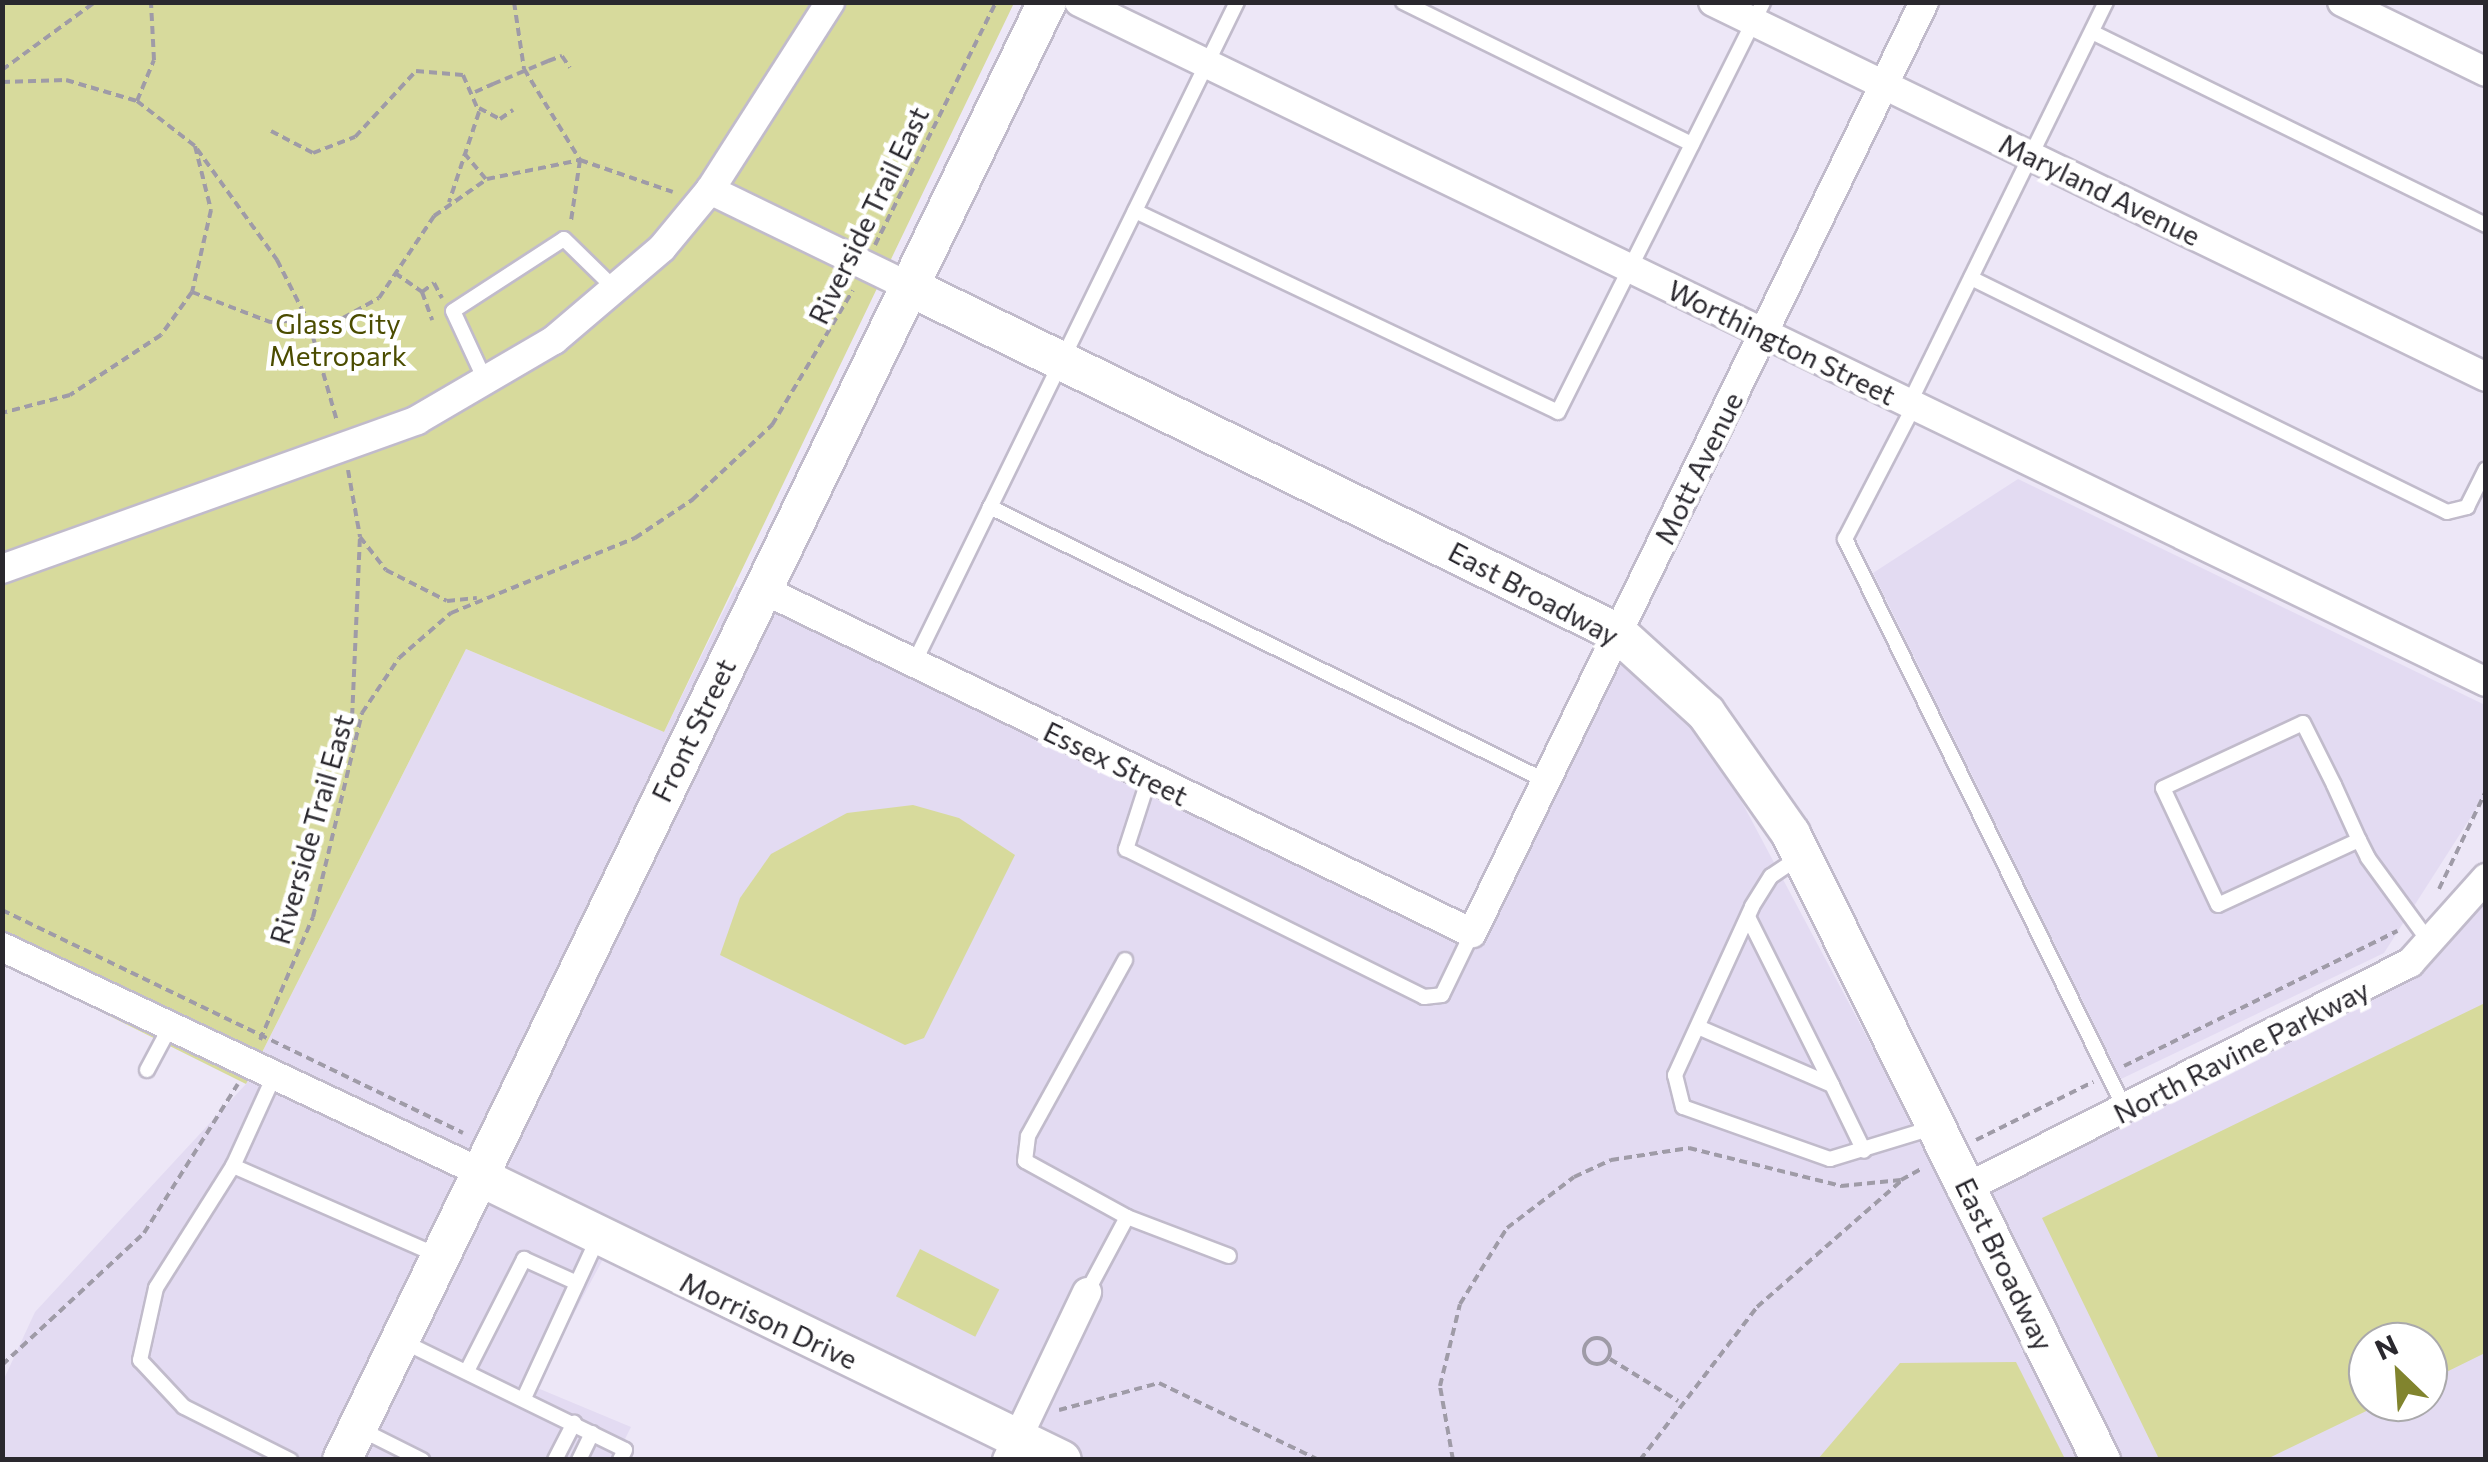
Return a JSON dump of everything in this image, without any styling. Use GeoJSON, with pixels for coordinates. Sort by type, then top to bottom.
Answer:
{"type":"FeatureCollection","features":[{"type":"Feature","properties":{"kind":"street"},"geometry":{"type":"LineString","coordinates":[[2,569],[345,449],[486,382],[616,290],[703,198],[830,2]]}},
{"type":"Feature","properties":{"kind":"street","name":"Front Street"},"geometry":{"type":"LineString","coordinates":[[350,1444],[1046,2]]}},
{"type":"Feature","properties":{"kind":"street","name":"Worthington Street"},"geometry":{"type":"LineString","coordinates":[[1079,2],[2486,682]]}},
{"type":"Feature","properties":{"kind":"street","name":"Maryland Avenue"},"geometry":{"type":"LineString","coordinates":[[1714,2],[1758,12],[1884,85],[2486,377]]}},
{"type":"Feature","properties":{"kind":"street","name":"Mott Avenue"},"geometry":{"type":"LineString","coordinates":[[1472,933],[1924,2]]}},
{"type":"Feature","properties":{"kind":"street"},"geometry":{"type":"LineString","coordinates":[[2342,2],[2486,72]]}},
{"type":"Feature","properties":{"kind":"street"},"geometry":{"type":"LineString","coordinates":[[703,198],[860,276],[908,286]]}},
{"type":"Feature","properties":{"kind":"street","name":"East Broadway"},"geometry":{"type":"LineString","coordinates":[[908,286],[1618,632],[1744,758],[1801,855],[2100,1460]]}},
{"type":"Feature","properties":{"kind":"street","name":"Essex Street"},"geometry":{"type":"LineString","coordinates":[[762,589],[1472,933]]}},
{"type":"Feature","properties":{"kind":"street","name":"North Ravine Parkway"},"geometry":{"type":"LineString","coordinates":[[1968,1187],[2356,995],[2430,944],[2486,878]]}},
{"type":"Feature","properties":{"kind":"street"},"geometry":{"type":"LineString","coordinates":[[2,947],[479,1174]]}},
{"type":"Feature","properties":{"kind":"street","name":"Morrison Drive"},"geometry":{"type":"LineString","coordinates":[[479,1174],[598,1238],[1031,1451]]}},
{"type":"Feature","properties":{"kind":"street"},"geometry":{"type":"LineString","coordinates":[[1031,1451],[1087,1292]]}},
{"type":"Feature","properties":{"kind":"lane"},"geometry":{"type":"LineString","coordinates":[[914,664],[1237,2]]}},
{"type":"Feature","properties":{"kind":"lane"},"geometry":{"type":"LineString","coordinates":[[1403,2],[1692,144]]}},
{"type":"Feature","properties":{"kind":"lane"},"geometry":{"type":"LineString","coordinates":[[2106,2],[1845,539],[2125,1109]]}},
{"type":"Feature","properties":{"kind":"lane"},"geometry":{"type":"LineString","coordinates":[[1135,211],[1558,412],[1758,12]]}},
{"type":"Feature","properties":{"kind":"lane"},"geometry":{"type":"LineString","coordinates":[[2092,32],[2486,225]]}},
{"type":"Feature","properties":{"kind":"lane"},"geometry":{"type":"LineString","coordinates":[[486,382],[453,311],[564,239],[616,290]]}},
{"type":"Feature","properties":{"kind":"lane"},"geometry":{"type":"LineString","coordinates":[[1971,278],[2447,512],[2466,507],[2486,469]]}},
{"type":"Feature","properties":{"kind":"lane"},"geometry":{"type":"LineString","coordinates":[[990,507],[1546,781]]}},
{"type":"Feature","properties":{"kind":"lane"},"geometry":{"type":"LineString","coordinates":[[2360,840],[2218,905],[2163,788],[2303,724],[2360,840],[2430,944]]}},
{"type":"Feature","properties":{"kind":"lane"},"geometry":{"type":"LineString","coordinates":[[1148,778],[1126,849],[1424,997],[1442,995],[1472,933]]}},
{"type":"Feature","properties":{"kind":"lane"},"geometry":{"type":"LineString","coordinates":[[1801,855],[1762,886],[1675,1075],[1683,1108],[1696,1118],[1830,1159],[1864,1152],[1937,1126]]}},
{"type":"Feature","properties":{"kind":"lane"},"geometry":{"type":"LineString","coordinates":[[1748,917],[1864,1152]]}},
{"type":"Feature","properties":{"kind":"lane"},"geometry":{"type":"LineString","coordinates":[[1124,960],[1028,1136],[1025,1161],[1127,1218],[1228,1256]]}},
{"type":"Feature","properties":{"kind":"lane"},"geometry":{"type":"LineString","coordinates":[[147,1070],[171,1026]]}},
{"type":"Feature","properties":{"kind":"lane"},"geometry":{"type":"LineString","coordinates":[[1698,1027],[1832,1084]]}},
{"type":"Feature","properties":{"kind":"lane"},"geometry":{"type":"LineString","coordinates":[[263,1068],[233,1166],[156,1288],[140,1360],[184,1407],[290,1460]]}},
{"type":"Feature","properties":{"kind":"lane"},"geometry":{"type":"LineString","coordinates":[[233,1166],[441,1256]]}},
{"type":"Feature","properties":{"kind":"lane"},"geometry":{"type":"LineString","coordinates":[[1087,1292],[1127,1218]]}},
{"type":"Feature","properties":{"kind":"lane"},"geometry":{"type":"LineString","coordinates":[[524,1398],[598,1238]]}},
{"type":"Feature","properties":{"kind":"lane"},"geometry":{"type":"LineString","coordinates":[[467,1371],[524,1259],[578,1284]]}},
{"type":"Feature","properties":{"kind":"lane"},"geometry":{"type":"LineString","coordinates":[[402,1340],[625,1450],[620,1460]]}},
{"type":"Feature","properties":{"kind":"lane"},"geometry":{"type":"LineString","coordinates":[[555,1460],[574,1423]]}},
{"type":"Feature","properties":{"kind":"lane"},"geometry":{"type":"LineString","coordinates":[[579,1460],[592,1433]]}},
{"type":"Feature","properties":{"kind":"lane"},"geometry":{"type":"LineString","coordinates":[[350,1444],[422,1460]]}},
{"type":"Feature","properties":{"kind":"path"},"geometry":{"type":"LineString","coordinates":[[95,2],[4,70],[6,82],[66,80],[137,101],[195,146],[240,197],[309,323],[345,449],[360,536],[351,748]]}},
{"type":"Feature","properties":{"kind":"path"},"geometry":{"type":"LineString","coordinates":[[137,101],[154,60],[151,2]]}},
{"type":"Feature","properties":{"kind":"path"},"geometry":{"type":"LineString","coordinates":[[514,2],[524,69],[580,160],[564,239]]}},
{"type":"Feature","properties":{"kind":"path","name":"Riverside Trail East"},"geometry":{"type":"LineString","coordinates":[[2,1365],[144,1233],[263,1068],[262,1036],[314,916],[351,748],[398,658],[436,622],[487,596],[635,538],[692,500],[810,375],[996,2]]}},
{"type":"Feature","properties":{"kind":"path"},"geometry":{"type":"LineString","coordinates":[[474,92],[562,56],[570,68]]}},
{"type":"Feature","properties":{"kind":"path"},"geometry":{"type":"LineString","coordinates":[[192,292],[270,322],[309,323],[359,312],[449,202],[478,107],[463,75],[416,71],[339,145],[313,153],[271,131]]}},
{"type":"Feature","properties":{"kind":"path"},"geometry":{"type":"LineString","coordinates":[[478,107],[500,119],[513,110]]}},
{"type":"Feature","properties":{"kind":"path"},"geometry":{"type":"LineString","coordinates":[[2,413],[123,368],[192,292],[212,210],[195,146]]}},
{"type":"Feature","properties":{"kind":"path"},"geometry":{"type":"LineString","coordinates":[[464,154],[487,180]]}},
{"type":"Feature","properties":{"kind":"path"},"geometry":{"type":"LineString","coordinates":[[449,202],[487,180],[580,160],[703,198]]}},
{"type":"Feature","properties":{"kind":"path"},"geometry":{"type":"LineString","coordinates":[[395,272],[422,292],[432,320]]}},
{"type":"Feature","properties":{"kind":"path"},"geometry":{"type":"LineString","coordinates":[[839,278],[860,276]]}},
{"type":"Feature","properties":{"kind":"path"},"geometry":{"type":"LineString","coordinates":[[422,292],[434,283],[453,311]]}},
{"type":"Feature","properties":{"kind":"path"},"geometry":{"type":"LineString","coordinates":[[360,536],[409,589],[447,601],[487,596]]}},
{"type":"Feature","properties":{"kind":"path"},"geometry":{"type":"LineString","coordinates":[[2,910],[463,1133]]}},
{"type":"Feature","properties":{"kind":"path"},"geometry":{"type":"LineString","coordinates":[[1640,1460],[1678,1400],[1757,1307],[1901,1180]]}},
{"type":"Feature","properties":{"kind":"path"},"geometry":{"type":"LineString","coordinates":[[1608,1358],[1603,1339],[1586,1343],[1589,1362],[1608,1358],[1678,1400]]}},
{"type":"Feature","properties":{"kind":"path"},"geometry":{"type":"LineString","coordinates":[[1031,1451],[1055,1412],[1160,1383],[1319,1460]]}},
{"type":"Feature","properties":{"kind":"shaded area"},"geometry":{"type":"Polygon","coordinates":[[[2018,479],[2485,705],[2485,795],[2384,953],[2121,1079],[1873,573],[2018,479]]]}},
{"type":"Feature","properties":{"kind":"shaded area"},"geometry":{"type":"Polygon","coordinates":[[[736,586],[772,612],[1477,948],[1623,657],[1711,744],[1959,1210],[2422,974],[2485,900],[2485,1459],[1062,1459],[620,1227],[535,1387],[631,1427],[615,1459],[3,1460],[3,1381],[35,1312],[246,1084],[466,649],[664,732],[736,586]]]}},
{"type":"Feature","properties":{"kind":"green space","name":"Glass City Metropark"},"geometry":{"type":"Polygon","coordinates":[[[2,3],[1014,3],[664,732],[466,649],[246,1084],[3,963],[2,3]]]}},
{"type":"Feature","properties":{"kind":"green space"},"geometry":{"type":"Polygon","coordinates":[[[913,805],[959,818],[1015,855],[924,1038],[905,1045],[720,955],[740,898],[771,854],[847,813],[913,805]]]}},
{"type":"Feature","properties":{"kind":"green space"},"geometry":{"type":"Polygon","coordinates":[[[2485,1003],[2485,1353],[2448,1371],[2448,1322],[2348,1322],[2348,1420],[2267,1459],[2159,1459],[2042,1218],[2485,1003]]]}},
{"type":"Feature","properties":{"kind":"green space"},"geometry":{"type":"Polygon","coordinates":[[[920,1249],[999,1289],[975,1337],[896,1296],[920,1249]]]}},
{"type":"Feature","properties":{"kind":"green space"},"geometry":{"type":"Polygon","coordinates":[[[2016,1362],[2065,1459],[1818,1459],[1900,1363],[2016,1362]]]}}]}
